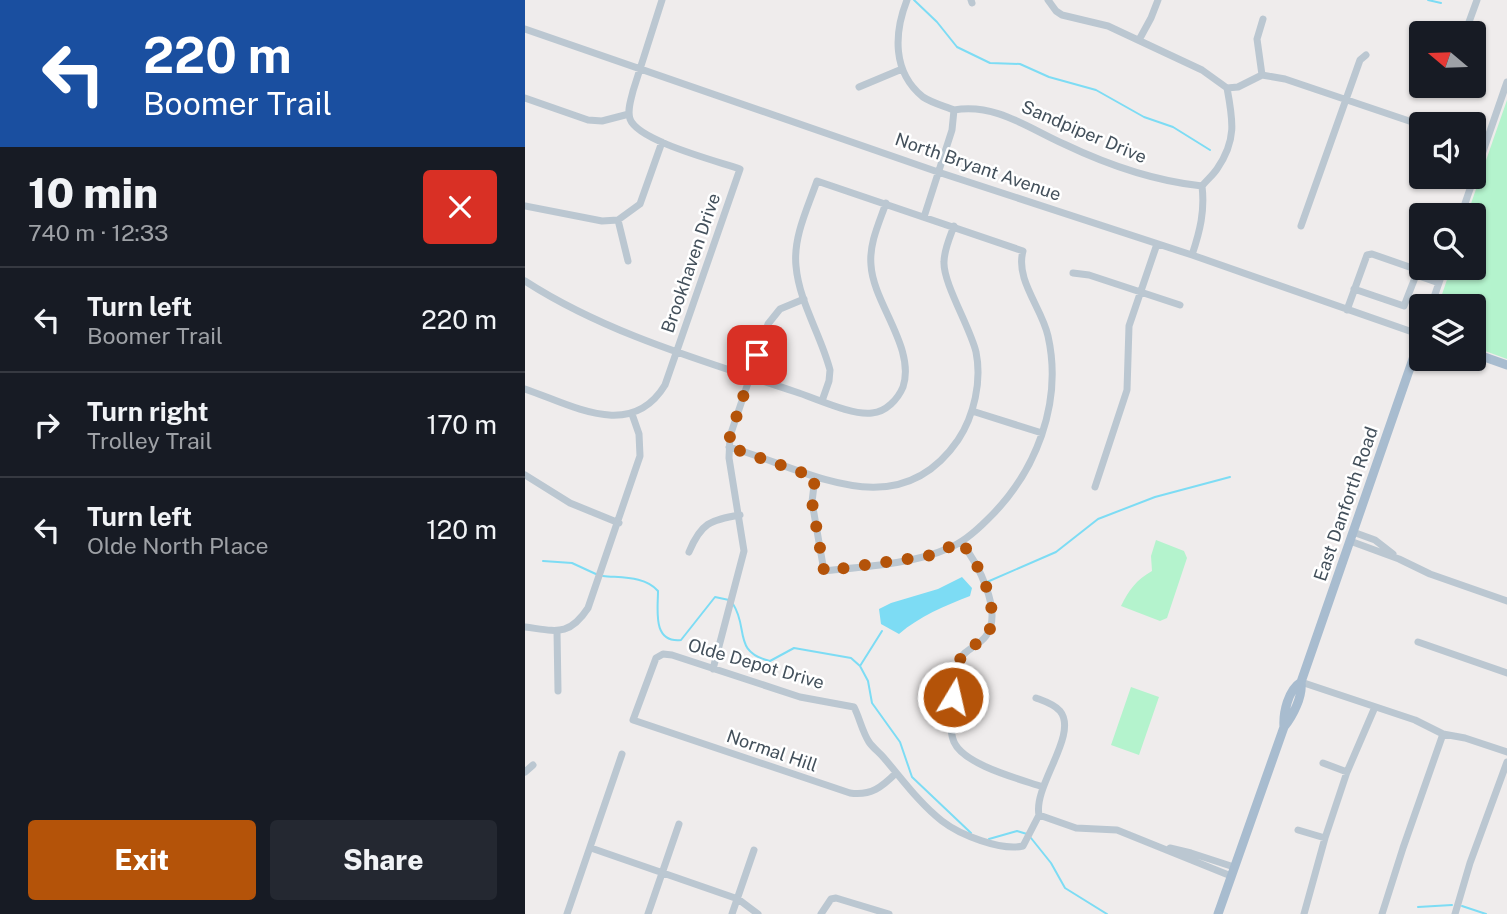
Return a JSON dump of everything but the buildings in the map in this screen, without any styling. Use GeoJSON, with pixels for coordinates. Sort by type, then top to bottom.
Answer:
{"type":"FeatureCollection","features":[{"type":"Feature","properties":{"kind":"main road"},"geometry":{"type":"LineString","coordinates":[[1486,358],[1507,365]]}},
{"type":"Feature","properties":{"kind":"main road","name":"East Danforth Road"},"geometry":{"type":"LineString","coordinates":[[1218,914],[1284,727],[1284,716],[1294,686],[1301,682],[1409,370]]}},
{"type":"Feature","properties":{"kind":"street"},"geometry":{"type":"LineString","coordinates":[[525,98],[588,120],[602,121],[629,114],[640,68],[662,0]]}},
{"type":"Feature","properties":{"kind":"street"},"geometry":{"type":"LineString","coordinates":[[907,0],[898,33],[902,69],[923,96],[954,110],[952,131],[924,217]]}},
{"type":"Feature","properties":{"kind":"street"},"geometry":{"type":"LineString","coordinates":[[1048,0],[1062,15],[1108,26],[1202,70],[1227,88],[1233,112],[1232,135],[1223,160],[1202,186],[1205,207],[1192,255]]}},
{"type":"Feature","properties":{"kind":"street"},"geometry":{"type":"LineString","coordinates":[[1139,40],[1158,0]]}},
{"type":"Feature","properties":{"kind":"street"},"geometry":{"type":"LineString","coordinates":[[1469,21],[1477,0]]}},
{"type":"Feature","properties":{"kind":"street"},"geometry":{"type":"LineString","coordinates":[[1262,75],[1257,39],[1263,19]]}},
{"type":"Feature","properties":{"kind":"street","name":"North Bryant Avenue"},"geometry":{"type":"LineString","coordinates":[[525,29],[938,172],[1192,255],[1409,332]]}},
{"type":"Feature","properties":{"kind":"street"},"geometry":{"type":"LineString","coordinates":[[1301,226],[1360,60],[1366,55]]}},
{"type":"Feature","properties":{"kind":"street"},"geometry":{"type":"LineString","coordinates":[[859,87],[902,69]]}},
{"type":"Feature","properties":{"kind":"street"},"geometry":{"type":"LineString","coordinates":[[1227,88],[1238,87],[1262,75],[1285,79],[1409,121]]}},
{"type":"Feature","properties":{"kind":"street"},"geometry":{"type":"LineString","coordinates":[[1486,142],[1507,82]]}},
{"type":"Feature","properties":{"kind":"street","name":"Sandpiper Drive"},"geometry":{"type":"LineString","coordinates":[[954,110],[975,109],[1004,114],[1064,144],[1149,177],[1202,186]]}},
{"type":"Feature","properties":{"kind":"street","name":"Brookhaven Drive"},"geometry":{"type":"LineString","coordinates":[[629,114],[636,129],[662,142],[740,169],[665,386],[657,397],[632,414]]}},
{"type":"Feature","properties":{"kind":"street"},"geometry":{"type":"LineString","coordinates":[[525,206],[602,220],[618,220],[640,204],[662,142]]}},
{"type":"Feature","properties":{"kind":"street"},"geometry":{"type":"LineString","coordinates":[[815,477],[812,502],[824,571],[928,556],[961,542],[996,512],[1011,495],[1031,463],[1050,401],[1051,355],[1044,323],[1023,275],[1023,251],[817,181],[797,242],[796,266],[800,289],[829,370],[823,401]]}},
{"type":"Feature","properties":{"kind":"street"},"geometry":{"type":"LineString","coordinates":[[525,281],[585,316],[823,401],[858,412],[875,413],[892,403],[904,385],[901,349],[873,278],[871,265],[871,248],[886,203]]}},
{"type":"Feature","properties":{"kind":"street"},"geometry":{"type":"LineString","coordinates":[[618,220],[628,261]]}},
{"type":"Feature","properties":{"kind":"street"},"geometry":{"type":"LineString","coordinates":[[729,447],[815,477],[872,489],[908,481],[941,460],[961,434],[972,411],[976,392],[977,356],[943,263],[954,226]]}},
{"type":"Feature","properties":{"kind":"street"},"geometry":{"type":"LineString","coordinates":[[1095,487],[1127,390],[1129,326],[1157,244]]}},
{"type":"Feature","properties":{"kind":"street"},"geometry":{"type":"LineString","coordinates":[[1347,310],[1367,256],[1372,254],[1409,267]]}},
{"type":"Feature","properties":{"kind":"street"},"geometry":{"type":"LineString","coordinates":[[1073,273],[1089,275],[1180,305]]}},
{"type":"Feature","properties":{"kind":"street"},"geometry":{"type":"LineString","coordinates":[[1354,289],[1404,306],[1414,280]]}},
{"type":"Feature","properties":{"kind":"street"},"geometry":{"type":"LineString","coordinates":[[1429,280],[1439,284]]}},
{"type":"Feature","properties":{"kind":"street"},"geometry":{"type":"LineString","coordinates":[[1435,294],[1440,280]]}},
{"type":"Feature","properties":{"kind":"street"},"geometry":{"type":"LineString","coordinates":[[713,669],[744,551],[729,458],[730,436],[764,334],[774,314],[790,303],[804,299]]}},
{"type":"Feature","properties":{"kind":"street"},"geometry":{"type":"LineString","coordinates":[[525,389],[603,416],[632,414],[639,434],[641,456],[588,608],[574,626],[557,631],[525,626]]}},
{"type":"Feature","properties":{"kind":"street"},"geometry":{"type":"LineString","coordinates":[[972,411],[1042,433]]}},
{"type":"Feature","properties":{"kind":"street"},"geometry":{"type":"LineString","coordinates":[[525,475],[571,503],[619,523]]}},
{"type":"Feature","properties":{"kind":"street"},"geometry":{"type":"LineString","coordinates":[[689,552],[695,536],[708,523],[740,515]]}},
{"type":"Feature","properties":{"kind":"street"},"geometry":{"type":"LineString","coordinates":[[1351,537],[1430,573],[1507,601]]}},
{"type":"Feature","properties":{"kind":"street"},"geometry":{"type":"LineString","coordinates":[[961,542],[974,558],[986,585],[990,626],[984,639],[969,648],[959,659],[953,697],[954,742],[967,758],[1043,787]]}},
{"type":"Feature","properties":{"kind":"street"},"geometry":{"type":"LineString","coordinates":[[557,631],[558,691]]}},
{"type":"Feature","properties":{"kind":"street"},"geometry":{"type":"LineString","coordinates":[[1417,642],[1507,673]]}},
{"type":"Feature","properties":{"kind":"street","name":"Olde Depot Drive"},"geometry":{"type":"LineString","coordinates":[[633,720],[652,666],[659,655],[672,655],[800,696],[855,708],[860,725],[871,744],[943,822],[980,839],[1010,847],[1023,846],[1039,815]]}},
{"type":"Feature","properties":{"kind":"street"},"geometry":{"type":"LineString","coordinates":[[1301,682],[1415,720],[1443,734],[1465,738],[1507,752]]}},
{"type":"Feature","properties":{"kind":"street"},"geometry":{"type":"LineString","coordinates":[[1036,698],[1056,707],[1065,720],[1062,738],[1043,787],[1039,815],[1076,828],[1117,830],[1188,860],[1233,871]]}},
{"type":"Feature","properties":{"kind":"street"},"geometry":{"type":"LineString","coordinates":[[1304,914],[1347,772],[1375,707]]}},
{"type":"Feature","properties":{"kind":"street","name":"Normal Hill"},"geometry":{"type":"LineString","coordinates":[[633,720],[850,793],[861,794],[880,788],[896,772]]}},
{"type":"Feature","properties":{"kind":"street"},"geometry":{"type":"LineString","coordinates":[[1382,914],[1443,734]]}},
{"type":"Feature","properties":{"kind":"street"},"geometry":{"type":"LineString","coordinates":[[567,914],[622,754]]}},
{"type":"Feature","properties":{"kind":"street"},"geometry":{"type":"LineString","coordinates":[[1455,914],[1469,863],[1507,762]]}},
{"type":"Feature","properties":{"kind":"street"},"geometry":{"type":"LineString","coordinates":[[1323,763],[1347,772]]}},
{"type":"Feature","properties":{"kind":"street"},"geometry":{"type":"LineString","coordinates":[[525,772],[533,765]]}},
{"type":"Feature","properties":{"kind":"street"},"geometry":{"type":"LineString","coordinates":[[648,914],[679,824]]}},
{"type":"Feature","properties":{"kind":"street"},"geometry":{"type":"LineString","coordinates":[[1298,830],[1325,838]]}},
{"type":"Feature","properties":{"kind":"street"},"geometry":{"type":"LineString","coordinates":[[591,848],[737,899],[758,914]]}},
{"type":"Feature","properties":{"kind":"street"},"geometry":{"type":"LineString","coordinates":[[732,914],[754,850]]}},
{"type":"Feature","properties":{"kind":"street"},"geometry":{"type":"LineString","coordinates":[[821,914],[831,899],[836,898],[889,914]]}},
{"type":"Feature","properties":{"kind":"green space"},"geometry":{"type":"Polygon","coordinates":[[[1507,100],[1507,359],[1486,351],[1486,294],[1442,294],[1447,280],[1486,280],[1486,203],[1471,203],[1476,189],[1486,189],[1486,160],[1507,100]]]}},
{"type":"Feature","properties":{"kind":"green space"},"geometry":{"type":"Polygon","coordinates":[[[1156,540],[1184,551],[1187,558],[1167,618],[1160,621],[1121,606],[1133,586],[1152,571],[1151,556],[1156,540]]]}},
{"type":"Feature","properties":{"kind":"green space"},"geometry":{"type":"Polygon","coordinates":[[[1131,687],[1159,697],[1139,755],[1111,745],[1131,687]]]}},
{"type":"Feature","properties":{"kind":"water"},"geometry":{"type":"Polygon","coordinates":[[[962,577],[972,588],[970,596],[933,612],[899,634],[881,624],[879,609],[938,589],[962,577]]]}},
{"type":"Feature","properties":{"kind":"waterway"},"geometry":{"type":"LineString","coordinates":[[914,0],[937,22],[957,47],[990,63],[1020,64],[1049,77],[1096,90],[1144,117],[1173,127],[1210,150]]}},
{"type":"Feature","properties":{"kind":"waterway"},"geometry":{"type":"LineString","coordinates":[[1428,0],[1441,3]]}},
{"type":"Feature","properties":{"kind":"waterway"},"geometry":{"type":"LineString","coordinates":[[987,582],[1056,552],[1098,519],[1155,497],[1230,477]]}},
{"type":"Feature","properties":{"kind":"waterway"},"geometry":{"type":"LineString","coordinates":[[543,561],[572,563],[598,575]]}},
{"type":"Feature","properties":{"kind":"waterway"},"geometry":{"type":"LineString","coordinates":[[603,576],[640,580],[653,586],[658,591],[661,631],[672,640],[681,640],[715,597],[729,600]]}},
{"type":"Feature","properties":{"kind":"waterway"},"geometry":{"type":"LineString","coordinates":[[733,604],[746,645],[750,652],[758,657],[770,661],[794,648],[851,658],[860,666],[868,681],[872,703],[900,742],[912,777],[971,833]]}},
{"type":"Feature","properties":{"kind":"waterway"},"geometry":{"type":"LineString","coordinates":[[860,666],[882,631]]}},
{"type":"Feature","properties":{"kind":"waterway"},"geometry":{"type":"LineString","coordinates":[[989,839],[1017,831],[1027,834]]}},
{"type":"Feature","properties":{"kind":"waterway"},"geometry":{"type":"LineString","coordinates":[[1031,838],[1051,863],[1065,888],[1107,914]]}},
{"type":"Feature","properties":{"kind":"waterway"},"geometry":{"type":"LineString","coordinates":[[1418,907],[1452,905]]}},
{"type":"Feature","properties":{"kind":"waterway"},"geometry":{"type":"LineString","coordinates":[[1462,906],[1486,914]]}},
{"type":"Feature","properties":{"kind":"route"},"geometry":{"type":"LineString","coordinates":[[757,355],[730,436],[729,447],[815,477],[811,494],[824,571],[928,556],[961,542],[974,558],[989,597],[990,626],[984,639],[969,648],[959,659],[953,697]]}}]}
